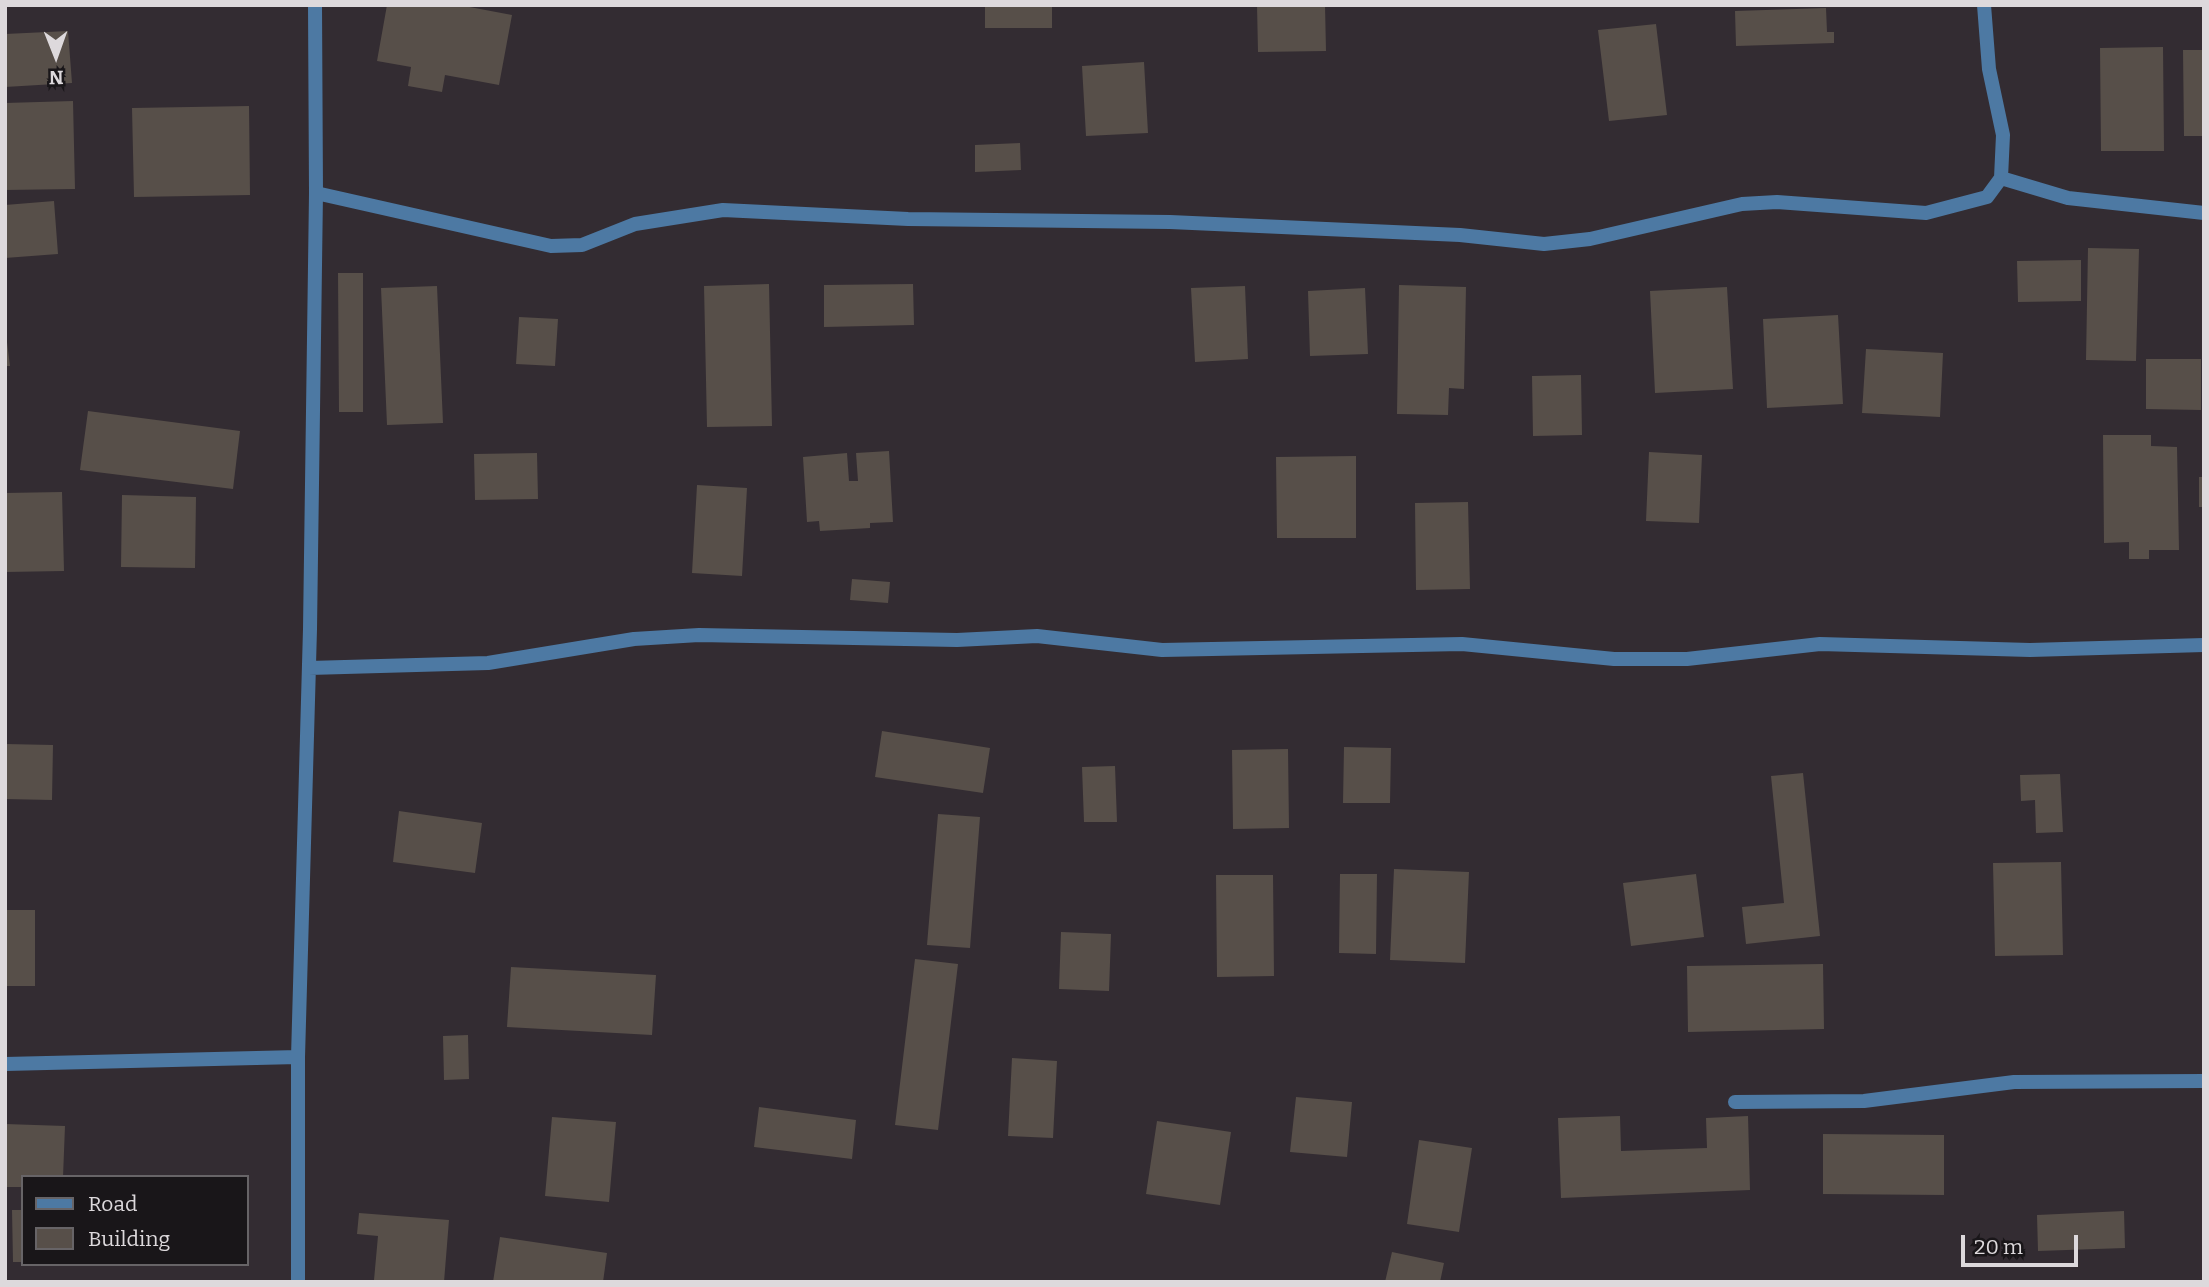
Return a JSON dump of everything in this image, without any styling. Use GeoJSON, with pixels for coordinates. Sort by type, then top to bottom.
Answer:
{"type":"FeatureCollection","features":[{"type":"Feature","properties":{"kind":"street"},"geometry":{"type":"LineString","coordinates":[[298,1282],[299,1057],[309,668],[316,193],[315,5]]}},
{"type":"Feature","properties":{"kind":"street"},"geometry":{"type":"LineString","coordinates":[[316,193],[551,246],[582,245],[635,224],[723,210],[908,219],[1170,222],[1460,235],[1544,244],[1590,239],[1742,204],[1777,202],[1926,213],[1987,197],[2001,178],[2003,135],[1990,69],[1984,5]]}},
{"type":"Feature","properties":{"kind":"street"},"geometry":{"type":"LineString","coordinates":[[2001,178],[2068,198],[2204,213]]}},
{"type":"Feature","properties":{"kind":"street"},"geometry":{"type":"LineString","coordinates":[[309,668],[488,663],[634,639],[699,635],[957,640],[1037,636],[1162,650],[1462,644],[1615,659],[1687,659],[1820,644],[2029,649],[2204,645]]}},
{"type":"Feature","properties":{"kind":"street"},"geometry":{"type":"LineString","coordinates":[[5,1064],[299,1057]]}},
{"type":"Feature","properties":{"kind":"street"},"geometry":{"type":"LineString","coordinates":[[1735,1102],[1864,1101],[2027,1081],[2204,1081]]}},
{"type":"Feature","properties":{"kind":"building"},"geometry":{"type":"Polygon","coordinates":[[[387,5],[459,5],[512,15],[499,85],[445,75],[442,92],[408,86],[411,67],[377,61],[387,5]]]}},
{"type":"Feature","properties":{"kind":"building"},"geometry":{"type":"Polygon","coordinates":[[[985,5],[1052,5],[1052,28],[985,28],[985,5]]]}},
{"type":"Feature","properties":{"kind":"building"},"geometry":{"type":"Polygon","coordinates":[[[1257,5],[1325,5],[1326,51],[1258,52],[1257,5]]]}},
{"type":"Feature","properties":{"kind":"building"},"geometry":{"type":"Polygon","coordinates":[[[1826,8],[1827,32],[1834,32],[1834,43],[1736,46],[1735,11],[1826,8]]]}},
{"type":"Feature","properties":{"kind":"building"},"geometry":{"type":"Polygon","coordinates":[[[1656,24],[1667,115],[1609,121],[1598,30],[1656,24]]]}},
{"type":"Feature","properties":{"kind":"building"},"geometry":{"type":"Polygon","coordinates":[[[68,31],[72,83],[5,87],[5,34],[68,31]]]}},
{"type":"Feature","properties":{"kind":"building"},"geometry":{"type":"Polygon","coordinates":[[[2163,47],[2164,151],[2101,151],[2100,48],[2163,47]]]}},
{"type":"Feature","properties":{"kind":"building"},"geometry":{"type":"Polygon","coordinates":[[[2183,50],[2204,50],[2204,136],[2184,136],[2183,50]]]}},
{"type":"Feature","properties":{"kind":"building"},"geometry":{"type":"Polygon","coordinates":[[[1144,62],[1148,133],[1086,136],[1082,66],[1144,62]]]}},
{"type":"Feature","properties":{"kind":"building"},"geometry":{"type":"Polygon","coordinates":[[[73,101],[75,189],[5,190],[5,103],[73,101]]]}},
{"type":"Feature","properties":{"kind":"building"},"geometry":{"type":"Polygon","coordinates":[[[249,106],[250,195],[134,197],[132,108],[249,106]]]}},
{"type":"Feature","properties":{"kind":"building"},"geometry":{"type":"Polygon","coordinates":[[[1020,143],[1021,170],[975,172],[975,145],[1020,143]]]}},
{"type":"Feature","properties":{"kind":"building"},"geometry":{"type":"Polygon","coordinates":[[[54,201],[58,254],[5,258],[5,205],[54,201]]]}},
{"type":"Feature","properties":{"kind":"building"},"geometry":{"type":"Polygon","coordinates":[[[2088,248],[2139,249],[2136,361],[2086,360],[2088,248]]]}},
{"type":"Feature","properties":{"kind":"building"},"geometry":{"type":"Polygon","coordinates":[[[2081,260],[2081,301],[2018,302],[2017,261],[2081,260]]]}},
{"type":"Feature","properties":{"kind":"building"},"geometry":{"type":"Polygon","coordinates":[[[338,273],[363,273],[363,412],[339,412],[338,273]]]}},
{"type":"Feature","properties":{"kind":"building"},"geometry":{"type":"Polygon","coordinates":[[[769,284],[772,426],[707,427],[704,286],[769,284]]]}},
{"type":"Feature","properties":{"kind":"building"},"geometry":{"type":"Polygon","coordinates":[[[913,284],[914,325],[824,327],[824,285],[913,284]]]}},
{"type":"Feature","properties":{"kind":"building"},"geometry":{"type":"Polygon","coordinates":[[[1399,285],[1466,287],[1464,389],[1449,388],[1448,415],[1397,414],[1399,285]]]}},
{"type":"Feature","properties":{"kind":"building"},"geometry":{"type":"Polygon","coordinates":[[[437,286],[443,423],[387,425],[381,288],[437,286]]]}},
{"type":"Feature","properties":{"kind":"building"},"geometry":{"type":"Polygon","coordinates":[[[1245,286],[1248,359],[1195,362],[1191,288],[1245,286]]]}},
{"type":"Feature","properties":{"kind":"building"},"geometry":{"type":"Polygon","coordinates":[[[1727,287],[1733,389],[1655,393],[1650,291],[1727,287]]]}},
{"type":"Feature","properties":{"kind":"building"},"geometry":{"type":"Polygon","coordinates":[[[1365,288],[1368,354],[1310,356],[1308,291],[1365,288]]]}},
{"type":"Feature","properties":{"kind":"building"},"geometry":{"type":"Polygon","coordinates":[[[1838,315],[1843,404],[1767,408],[1763,319],[1838,315]]]}},
{"type":"Feature","properties":{"kind":"building"},"geometry":{"type":"Polygon","coordinates":[[[519,317],[558,319],[555,366],[516,364],[519,317]]]}},
{"type":"Feature","properties":{"kind":"building"},"geometry":{"type":"Polygon","coordinates":[[[5,326],[10,366],[5,366],[5,326]]]}},
{"type":"Feature","properties":{"kind":"building"},"geometry":{"type":"Polygon","coordinates":[[[1866,349],[1943,353],[1940,417],[1862,413],[1866,349]]]}},
{"type":"Feature","properties":{"kind":"building"},"geometry":{"type":"Polygon","coordinates":[[[2146,359],[2201,359],[2201,410],[2146,409],[2146,359]]]}},
{"type":"Feature","properties":{"kind":"building"},"geometry":{"type":"Polygon","coordinates":[[[1581,375],[1582,435],[1533,436],[1532,376],[1581,375]]]}},
{"type":"Feature","properties":{"kind":"building"},"geometry":{"type":"Polygon","coordinates":[[[88,411],[240,431],[233,489],[80,470],[88,411]]]}},
{"type":"Feature","properties":{"kind":"building"},"geometry":{"type":"Polygon","coordinates":[[[2103,435],[2151,435],[2151,446],[2177,447],[2179,550],[2149,550],[2149,559],[2129,559],[2129,542],[2104,543],[2103,435]]]}},
{"type":"Feature","properties":{"kind":"building"},"geometry":{"type":"Polygon","coordinates":[[[889,451],[893,522],[870,523],[870,528],[820,531],[819,521],[807,522],[803,457],[847,453],[849,481],[858,481],[856,453],[889,451]]]}},
{"type":"Feature","properties":{"kind":"building"},"geometry":{"type":"Polygon","coordinates":[[[1649,452],[1702,455],[1699,523],[1646,521],[1649,452]]]}},
{"type":"Feature","properties":{"kind":"building"},"geometry":{"type":"Polygon","coordinates":[[[537,453],[538,499],[475,500],[474,454],[537,453]]]}},
{"type":"Feature","properties":{"kind":"building"},"geometry":{"type":"Polygon","coordinates":[[[1356,456],[1356,538],[1277,538],[1276,457],[1356,456]]]}},
{"type":"Feature","properties":{"kind":"building"},"geometry":{"type":"Polygon","coordinates":[[[2199,477],[2204,477],[2204,507],[2199,507],[2199,477]]]}},
{"type":"Feature","properties":{"kind":"building"},"geometry":{"type":"Polygon","coordinates":[[[697,485],[747,488],[742,576],[692,573],[697,485]]]}},
{"type":"Feature","properties":{"kind":"building"},"geometry":{"type":"Polygon","coordinates":[[[62,492],[64,571],[5,572],[5,493],[62,492]]]}},
{"type":"Feature","properties":{"kind":"building"},"geometry":{"type":"Polygon","coordinates":[[[122,495],[196,497],[195,568],[121,567],[122,495]]]}},
{"type":"Feature","properties":{"kind":"building"},"geometry":{"type":"Polygon","coordinates":[[[1468,502],[1470,589],[1416,590],[1415,503],[1468,502]]]}},
{"type":"Feature","properties":{"kind":"building"},"geometry":{"type":"Polygon","coordinates":[[[852,579],[890,582],[888,603],[850,600],[852,579]]]}},
{"type":"Feature","properties":{"kind":"building"},"geometry":{"type":"Polygon","coordinates":[[[882,731],[990,748],[983,793],[875,777],[882,731]]]}},
{"type":"Feature","properties":{"kind":"building"},"geometry":{"type":"Polygon","coordinates":[[[5,744],[53,745],[52,800],[5,799],[5,744]]]}},
{"type":"Feature","properties":{"kind":"building"},"geometry":{"type":"Polygon","coordinates":[[[1344,747],[1391,748],[1390,803],[1343,803],[1344,747]]]}},
{"type":"Feature","properties":{"kind":"building"},"geometry":{"type":"Polygon","coordinates":[[[1288,749],[1289,828],[1233,829],[1232,750],[1288,749]]]}},
{"type":"Feature","properties":{"kind":"building"},"geometry":{"type":"Polygon","coordinates":[[[1115,766],[1117,822],[1084,822],[1082,767],[1115,766]]]}},
{"type":"Feature","properties":{"kind":"building"},"geometry":{"type":"Polygon","coordinates":[[[1803,773],[1820,936],[1746,944],[1742,907],[1784,903],[1771,776],[1803,773]]]}},
{"type":"Feature","properties":{"kind":"building"},"geometry":{"type":"Polygon","coordinates":[[[2060,774],[2063,832],[2036,833],[2035,800],[2021,801],[2020,775],[2060,774]]]}},
{"type":"Feature","properties":{"kind":"building"},"geometry":{"type":"Polygon","coordinates":[[[399,811],[482,823],[475,873],[393,862],[399,811]]]}},
{"type":"Feature","properties":{"kind":"building"},"geometry":{"type":"Polygon","coordinates":[[[938,814],[980,817],[970,948],[927,945],[938,814]]]}},
{"type":"Feature","properties":{"kind":"building"},"geometry":{"type":"Polygon","coordinates":[[[2061,862],[2063,955],[1995,956],[1993,863],[2061,862]]]}},
{"type":"Feature","properties":{"kind":"building"},"geometry":{"type":"Polygon","coordinates":[[[1394,869],[1469,872],[1465,963],[1390,960],[1394,869]]]}},
{"type":"Feature","properties":{"kind":"building"},"geometry":{"type":"Polygon","coordinates":[[[1340,874],[1377,874],[1376,954],[1339,953],[1340,874]]]}},
{"type":"Feature","properties":{"kind":"building"},"geometry":{"type":"Polygon","coordinates":[[[1696,874],[1704,937],[1631,946],[1623,883],[1696,874]]]}},
{"type":"Feature","properties":{"kind":"building"},"geometry":{"type":"Polygon","coordinates":[[[1216,875],[1273,875],[1274,976],[1217,977],[1216,875]]]}},
{"type":"Feature","properties":{"kind":"building"},"geometry":{"type":"Polygon","coordinates":[[[5,910],[35,910],[35,986],[5,986],[5,910]]]}},
{"type":"Feature","properties":{"kind":"building"},"geometry":{"type":"Polygon","coordinates":[[[1061,932],[1111,934],[1109,991],[1059,989],[1061,932]]]}},
{"type":"Feature","properties":{"kind":"building"},"geometry":{"type":"Polygon","coordinates":[[[915,959],[958,964],[938,1130],[895,1125],[915,959]]]}},
{"type":"Feature","properties":{"kind":"building"},"geometry":{"type":"Polygon","coordinates":[[[1823,964],[1824,1029],[1688,1032],[1687,966],[1823,964]]]}},
{"type":"Feature","properties":{"kind":"building"},"geometry":{"type":"Polygon","coordinates":[[[511,967],[656,975],[652,1035],[507,1027],[511,967]]]}},
{"type":"Feature","properties":{"kind":"building"},"geometry":{"type":"Polygon","coordinates":[[[468,1035],[469,1079],[444,1080],[443,1036],[468,1035]]]}},
{"type":"Feature","properties":{"kind":"building"},"geometry":{"type":"Polygon","coordinates":[[[1012,1058],[1057,1061],[1053,1138],[1008,1136],[1012,1058]]]}},
{"type":"Feature","properties":{"kind":"building"},"geometry":{"type":"Polygon","coordinates":[[[1296,1097],[1352,1102],[1347,1157],[1290,1152],[1296,1097]]]}},
{"type":"Feature","properties":{"kind":"building"},"geometry":{"type":"Polygon","coordinates":[[[759,1107],[856,1120],[852,1159],[754,1147],[759,1107]]]}},
{"type":"Feature","properties":{"kind":"building"},"geometry":{"type":"Polygon","coordinates":[[[1620,1116],[1621,1151],[1707,1148],[1706,1118],[1748,1116],[1750,1190],[1561,1198],[1558,1118],[1620,1116]]]}},
{"type":"Feature","properties":{"kind":"building"},"geometry":{"type":"Polygon","coordinates":[[[552,1117],[616,1122],[609,1202],[545,1196],[552,1117]]]}},
{"type":"Feature","properties":{"kind":"building"},"geometry":{"type":"Polygon","coordinates":[[[1157,1121],[1231,1132],[1220,1205],[1146,1194],[1157,1121]]]}},
{"type":"Feature","properties":{"kind":"building"},"geometry":{"type":"Polygon","coordinates":[[[5,1124],[65,1126],[63,1175],[21,1175],[21,1187],[5,1187],[5,1124]]]}},
{"type":"Feature","properties":{"kind":"building"},"geometry":{"type":"Polygon","coordinates":[[[1823,1134],[1944,1135],[1944,1195],[1823,1194],[1823,1134]]]}},
{"type":"Feature","properties":{"kind":"building"},"geometry":{"type":"Polygon","coordinates":[[[1419,1140],[1472,1148],[1459,1232],[1407,1224],[1419,1140]]]}},
{"type":"Feature","properties":{"kind":"building"},"geometry":{"type":"Polygon","coordinates":[[[12,1210],[21,1210],[21,1262],[13,1262],[12,1210]]]}},
{"type":"Feature","properties":{"kind":"building"},"geometry":{"type":"Polygon","coordinates":[[[2124,1211],[2125,1248],[2038,1251],[2037,1215],[2124,1211]]]}},
{"type":"Feature","properties":{"kind":"building"},"geometry":{"type":"Polygon","coordinates":[[[359,1213],[449,1220],[444,1282],[374,1280],[378,1236],[357,1234],[359,1213]]]}},
{"type":"Feature","properties":{"kind":"building"},"geometry":{"type":"Polygon","coordinates":[[[500,1237],[607,1253],[603,1282],[493,1282],[500,1237]]]}},
{"type":"Feature","properties":{"kind":"building"},"geometry":{"type":"Polygon","coordinates":[[[1392,1252],[1444,1263],[1440,1282],[1385,1282],[1392,1252]]]}}]}
